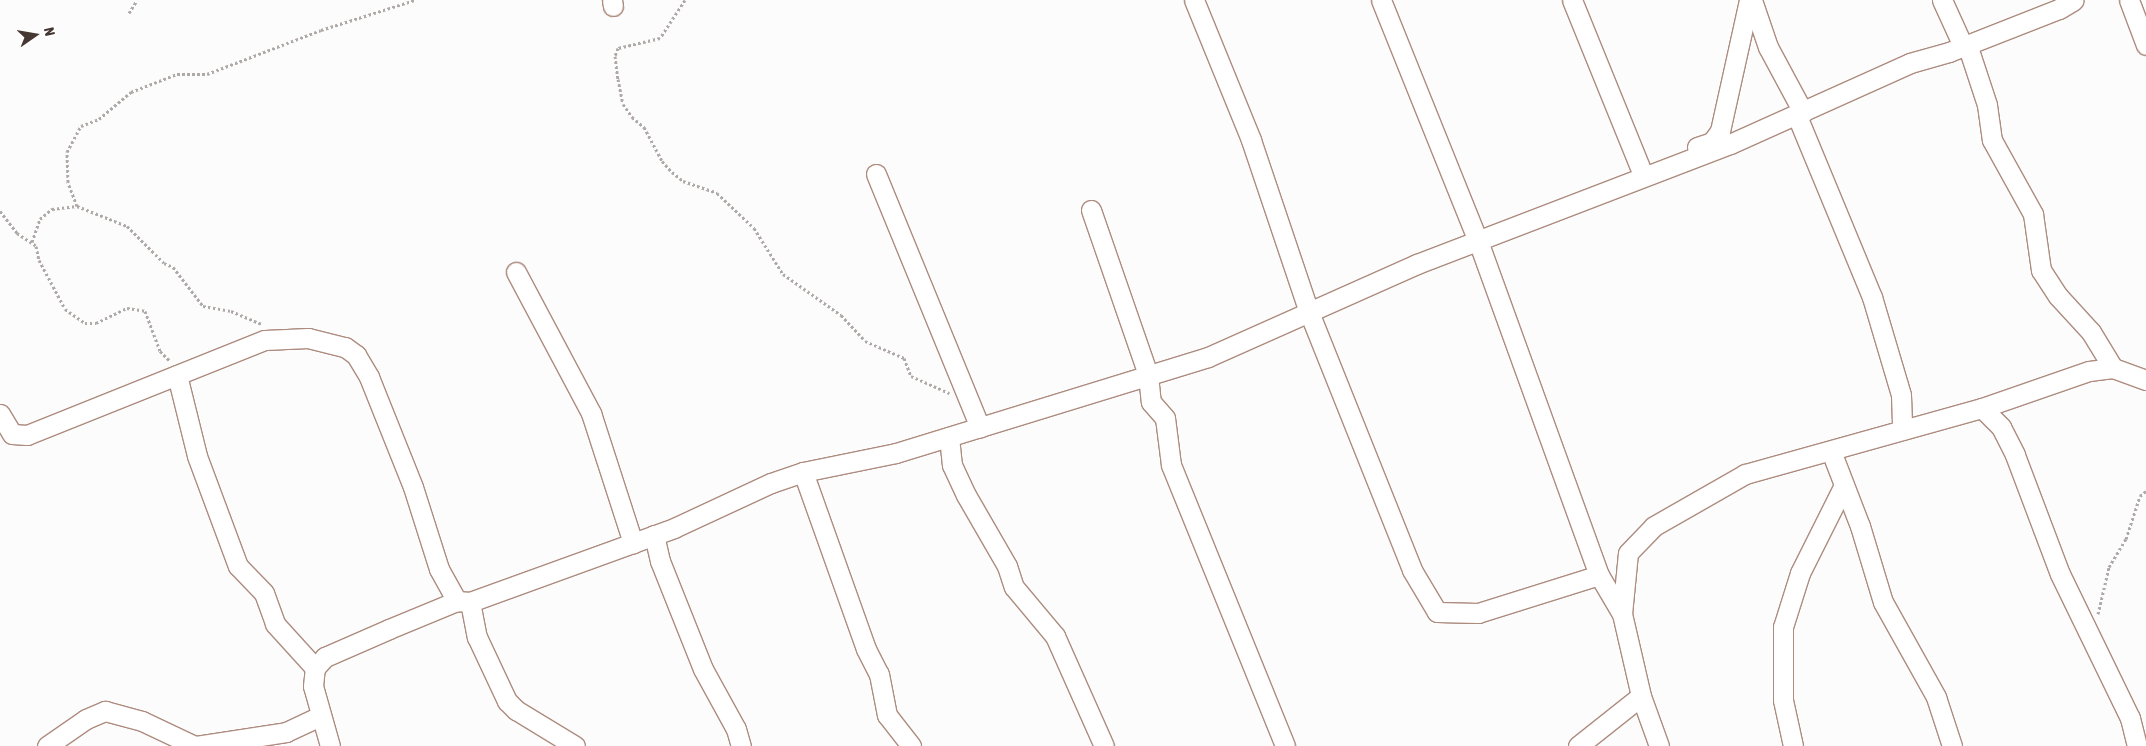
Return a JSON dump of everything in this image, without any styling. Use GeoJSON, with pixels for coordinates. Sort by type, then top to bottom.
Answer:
{"type":"FeatureCollection","features":[{"type":"Feature","properties":{"kind":"street"},"geometry":{"type":"LineString","coordinates":[[1194,0],[1251,140],[1309,312],[1412,570],[1437,612],[1478,613],[1599,575]]}},
{"type":"Feature","properties":{"kind":"street"},"geometry":{"type":"LineString","coordinates":[[1381,0],[1478,241],[1599,575],[1622,614],[1641,696],[1658,746]]}},
{"type":"Feature","properties":{"kind":"street"},"geometry":{"type":"LineString","coordinates":[[1572,0],[1641,172]]}},
{"type":"Feature","properties":{"kind":"street"},"geometry":{"type":"LineString","coordinates":[[330,746],[313,686],[314,668],[325,657],[463,602],[654,536],[803,472],[896,453],[1208,357],[1417,264],[1478,241],[1712,142],[1720,131],[1750,0]]}},
{"type":"Feature","properties":{"kind":"street"},"geometry":{"type":"LineString","coordinates":[[1750,0],[1768,47],[1800,114],[1872,297],[1901,395],[1902,430]]}},
{"type":"Feature","properties":{"kind":"street"},"geometry":{"type":"LineString","coordinates":[[1942,0],[1965,45],[1987,106],[1992,140],[2033,214],[2041,270],[2058,296],[2091,332],[2112,368]]}},
{"type":"Feature","properties":{"kind":"street"},"geometry":{"type":"LineString","coordinates":[[1641,172],[1730,144],[1910,63],[1965,45],[2059,9],[2074,0]]}},
{"type":"Feature","properties":{"kind":"street"},"geometry":{"type":"LineString","coordinates":[[2129,0],[2146,45]]}},
{"type":"Feature","properties":{"kind":"street"},"geometry":{"type":"LineString","coordinates":[[876,174],[980,427]]}},
{"type":"Feature","properties":{"kind":"street"},"geometry":{"type":"LineString","coordinates":[[1091,210],[1148,375],[1151,402],[1165,418],[1171,465],[1285,746]]}},
{"type":"Feature","properties":{"kind":"street"},"geometry":{"type":"LineString","coordinates":[[516,272],[591,413],[633,543]]}},
{"type":"Feature","properties":{"kind":"street"},"geometry":{"type":"LineString","coordinates":[[0,414],[12,434],[27,436],[265,340],[286,337],[327,342],[345,347],[356,355],[369,376],[413,487],[439,569],[463,602],[507,702],[516,710],[575,746]]}},
{"type":"Feature","properties":{"kind":"street"},"geometry":{"type":"LineString","coordinates":[[1622,614],[1628,553],[1654,526],[1745,474],[1982,408],[2089,371],[2112,368],[2146,380]]}},
{"type":"Feature","properties":{"kind":"street"},"geometry":{"type":"LineString","coordinates":[[184,373],[197,456],[238,566],[264,593],[275,624],[314,668]]}},
{"type":"Feature","properties":{"kind":"street"},"geometry":{"type":"LineString","coordinates":[[1982,408],[2002,427],[2042,520],[2060,574],[2094,639],[2130,718],[2137,746]]}},
{"type":"Feature","properties":{"kind":"street"},"geometry":{"type":"LineString","coordinates":[[949,436],[952,465],[966,495],[1007,566],[1014,587],[1055,636],[1104,746]]}},
{"type":"Feature","properties":{"kind":"street"},"geometry":{"type":"LineString","coordinates":[[1831,451],[1883,602],[1936,698],[1952,746]]}},
{"type":"Feature","properties":{"kind":"street"},"geometry":{"type":"LineString","coordinates":[[803,472],[866,649],[879,674],[887,715],[911,746]]}},
{"type":"Feature","properties":{"kind":"street"},"geometry":{"type":"LineString","coordinates":[[1792,746],[1782,700],[1783,628],[1800,573],[1844,485]]}},
{"type":"Feature","properties":{"kind":"street"},"geometry":{"type":"LineString","coordinates":[[654,536],[660,561],[703,669],[736,729],[741,746]]}},
{"type":"Feature","properties":{"kind":"street"},"geometry":{"type":"LineString","coordinates":[[1578,746],[1641,696]]}},
{"type":"Feature","properties":{"kind":"street"},"geometry":{"type":"LineString","coordinates":[[47,746],[86,719],[105,711],[142,721],[196,746],[286,732],[320,716]]}},
{"type":"Feature","properties":{"kind":"path"},"geometry":{"type":"LineString","coordinates":[[129,13],[137,0]]}},
{"type":"Feature","properties":{"kind":"path"},"geometry":{"type":"LineString","coordinates":[[77,206],[68,182],[68,152],[81,126],[99,119],[132,92],[177,74],[207,74],[321,30],[415,0]]}},
{"type":"Feature","properties":{"kind":"path"},"geometry":{"type":"LineString","coordinates":[[685,0],[660,38],[618,48],[615,56],[623,104],[632,117],[644,127],[662,162],[683,181],[717,193],[731,205],[754,228],[783,274],[840,315],[865,341],[904,358],[911,376],[968,400]]}},
{"type":"Feature","properties":{"kind":"path"},"geometry":{"type":"LineString","coordinates":[[32,242],[40,218],[52,209],[77,206],[126,226],[164,263],[173,267],[203,306],[231,311],[286,337]]}},
{"type":"Feature","properties":{"kind":"path"},"geometry":{"type":"LineString","coordinates":[[0,211],[18,233],[32,242],[65,310],[74,318],[96,323],[127,308],[134,307],[145,311],[160,351],[166,360],[184,373]]}},
{"type":"Feature","properties":{"kind":"path"},"geometry":{"type":"LineString","coordinates":[[2094,639],[2109,567],[2126,539],[2140,496],[2146,491]]}}]}
